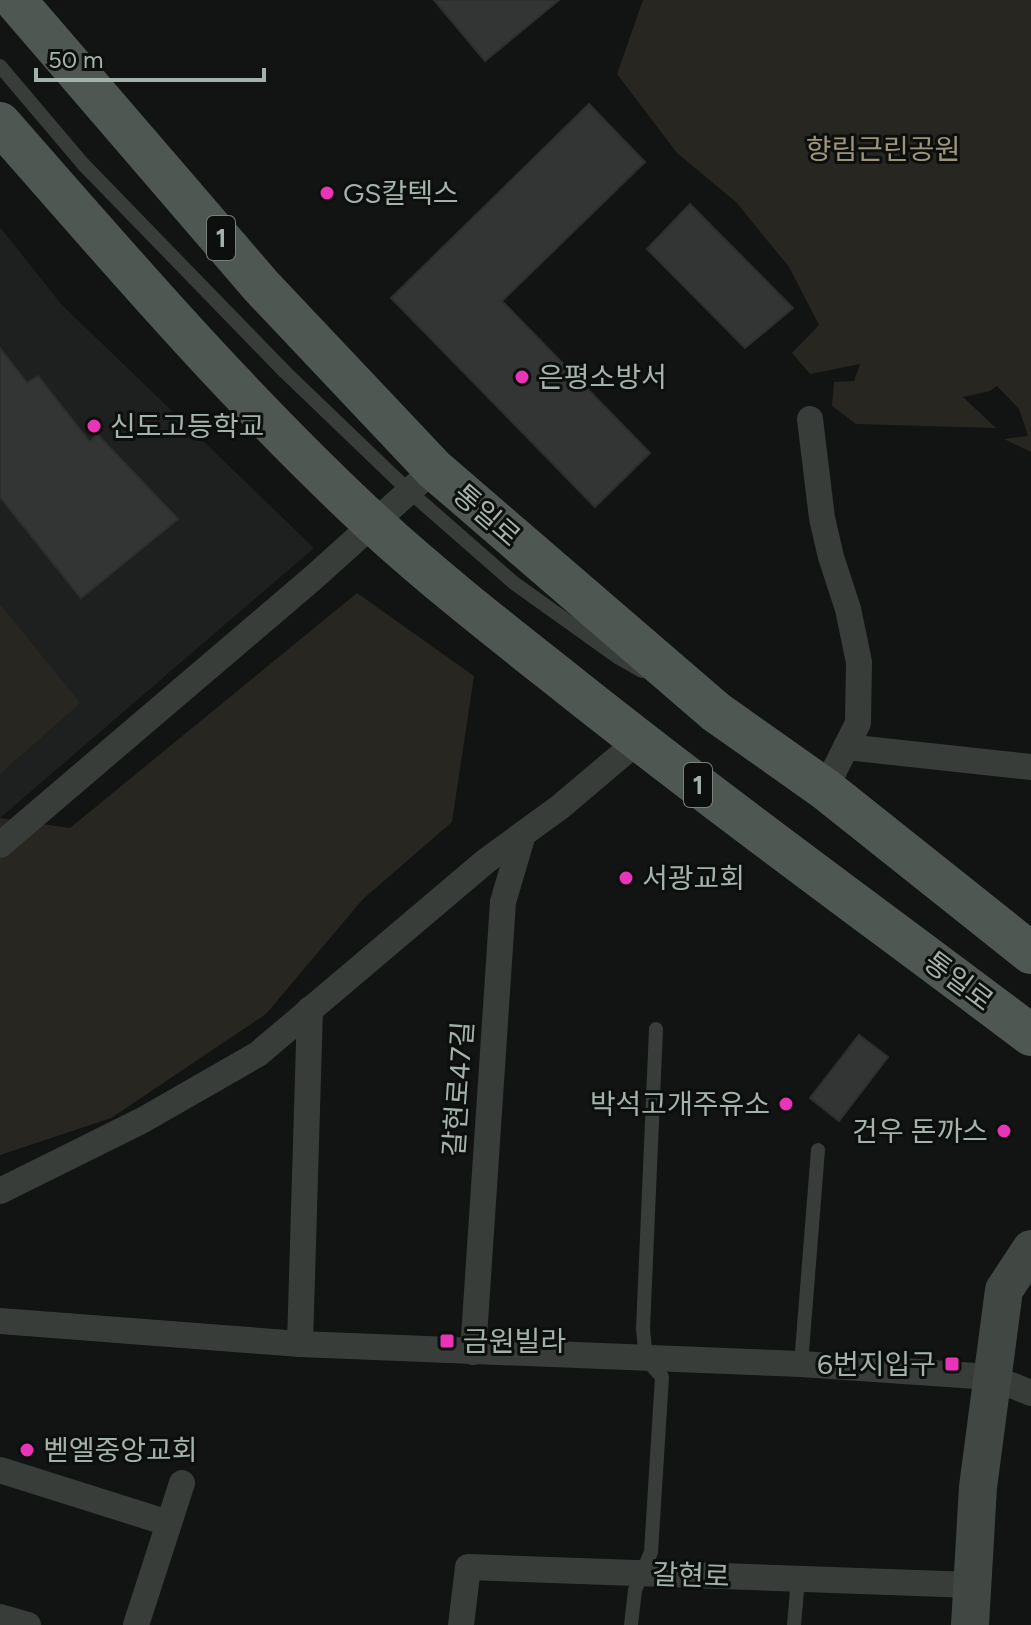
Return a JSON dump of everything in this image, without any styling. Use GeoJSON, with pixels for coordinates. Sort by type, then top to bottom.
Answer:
{"type":"FeatureCollection","features":[{"type":"Feature","properties":{"kind":"main road","name":"통일로"},"geometry":{"type":"LineString","coordinates":[[15,0],[262,287],[422,481],[716,712],[825,789],[1031,953]]}},
{"type":"Feature","properties":{"kind":"main road","name":"통일로"},"geometry":{"type":"LineString","coordinates":[[0,123],[240,390],[374,524],[638,741],[1031,1035]]}},
{"type":"Feature","properties":{"kind":"main road"},"geometry":{"type":"LineString","coordinates":[[970,1625],[978,1487],[1004,1290],[1031,1249]]}},
{"type":"Feature","properties":{"kind":"street"},"geometry":{"type":"LineString","coordinates":[[810,419],[822,518],[848,609],[859,662],[858,723],[825,789]]}},
{"type":"Feature","properties":{"kind":"street"},"geometry":{"type":"LineString","coordinates":[[0,845],[422,481]]}},
{"type":"Feature","properties":{"kind":"street"},"geometry":{"type":"LineString","coordinates":[[0,1191],[143,1120],[258,1054],[486,861],[560,807],[638,741]]}},
{"type":"Feature","properties":{"kind":"street"},"geometry":{"type":"LineString","coordinates":[[846,747],[1031,767]]}},
{"type":"Feature","properties":{"kind":"street","name":"갈현로47길"},"geometry":{"type":"LineString","coordinates":[[473,1352],[503,902],[523,834]]}},
{"type":"Feature","properties":{"kind":"street"},"geometry":{"type":"LineString","coordinates":[[300,1344],[310,1009]]}},
{"type":"Feature","properties":{"kind":"street"},"geometry":{"type":"LineString","coordinates":[[0,1321],[300,1344],[801,1364],[991,1377],[1031,1393]]}},
{"type":"Feature","properties":{"kind":"street"},"geometry":{"type":"LineString","coordinates":[[0,1470],[168,1523]]}},
{"type":"Feature","properties":{"kind":"street"},"geometry":{"type":"LineString","coordinates":[[136,1625],[182,1483]]}},
{"type":"Feature","properties":{"kind":"street","name":"갈현로"},"geometry":{"type":"LineString","coordinates":[[461,1625],[468,1567],[972,1585]]}},
{"type":"Feature","properties":{"kind":"street"},"geometry":{"type":"LineString","coordinates":[[0,1617],[28,1625]]}},
{"type":"Feature","properties":{"kind":"lane"},"geometry":{"type":"LineString","coordinates":[[0,66],[83,164],[285,372],[422,481]]}},
{"type":"Feature","properties":{"kind":"lane"},"geometry":{"type":"LineString","coordinates":[[631,1625],[635,1590],[651,1552],[662,1377],[646,1359],[643,1329],[656,1029]]}},
{"type":"Feature","properties":{"kind":"lane"},"geometry":{"type":"LineString","coordinates":[[801,1364],[818,1150]]}},
{"type":"Feature","properties":{"kind":"lane"},"geometry":{"type":"LineString","coordinates":[[794,1625],[798,1579]]}},
{"type":"Feature","properties":{"kind":"shaded area","name":"신도고등학교"},"geometry":{"type":"Polygon","coordinates":[[[0,227],[61,304],[314,548],[0,818],[0,227]]]}},
{"type":"Feature","properties":{"kind":"green space","name":"향림근린공원"},"geometry":{"type":"Polygon","coordinates":[[[643,0],[1031,0],[1031,452],[1004,439],[1028,436],[1019,409],[997,386],[990,391],[963,397],[996,428],[856,424],[832,406],[834,382],[854,381],[860,364],[810,374],[792,353],[819,325],[789,267],[736,202],[677,153],[617,74],[643,0]]]}},
{"type":"Feature","properties":{"kind":"green space"},"geometry":{"type":"Polygon","coordinates":[[[357,593],[474,676],[452,822],[363,899],[266,1014],[111,1118],[0,1155],[0,818],[70,828],[357,593]]]}},
{"type":"Feature","properties":{"kind":"green space"},"geometry":{"type":"Polygon","coordinates":[[[0,604],[80,703],[0,774],[0,604]]]}},
{"type":"Feature","properties":{"kind":"building"},"geometry":{"type":"Polygon","coordinates":[[[434,0],[559,0],[485,61],[434,0]]]}},
{"type":"Feature","properties":{"kind":"building","name":"은평소방서"},"geometry":{"type":"Polygon","coordinates":[[[589,104],[645,162],[502,301],[650,453],[595,507],[391,298],[589,104]]]}},
{"type":"Feature","properties":{"kind":"building","name":"은평소방서"},"geometry":{"type":"Polygon","coordinates":[[[690,204],[793,308],[745,348],[647,249],[690,204]]]}},
{"type":"Feature","properties":{"kind":"building"},"geometry":{"type":"Polygon","coordinates":[[[0,348],[27,383],[38,376],[90,442],[97,434],[178,519],[81,598],[0,497],[0,348]]]}},
{"type":"Feature","properties":{"kind":"building"},"geometry":{"type":"Polygon","coordinates":[[[859,1035],[888,1057],[839,1121],[810,1098],[859,1035]]]}},
{"type":"Feature","properties":{"kind":"place","name":"GS칼텍스"},"geometry":{"type":"Point","coordinates":[327,193]}},
{"type":"Feature","properties":{"kind":"place","name":"은평소방서"},"geometry":{"type":"Point","coordinates":[522,377]}},
{"type":"Feature","properties":{"kind":"place","name":"신도고등학교"},"geometry":{"type":"Point","coordinates":[94,426]}},
{"type":"Feature","properties":{"kind":"place","name":"서광교회"},"geometry":{"type":"Point","coordinates":[626,878]}},
{"type":"Feature","properties":{"kind":"place","name":"박석고개주유소"},"geometry":{"type":"Point","coordinates":[786,1104]}},
{"type":"Feature","properties":{"kind":"place","name":"건우 돈까스"},"geometry":{"type":"Point","coordinates":[1004,1131]}},
{"type":"Feature","properties":{"kind":"place","name":"금원빌라"},"geometry":{"type":"Point","coordinates":[447,1341]}},
{"type":"Feature","properties":{"kind":"place","name":"6번지입구"},"geometry":{"type":"Point","coordinates":[952,1364]}},
{"type":"Feature","properties":{"kind":"place","name":"벧엘중앙교회"},"geometry":{"type":"Point","coordinates":[27,1450]}}]}
